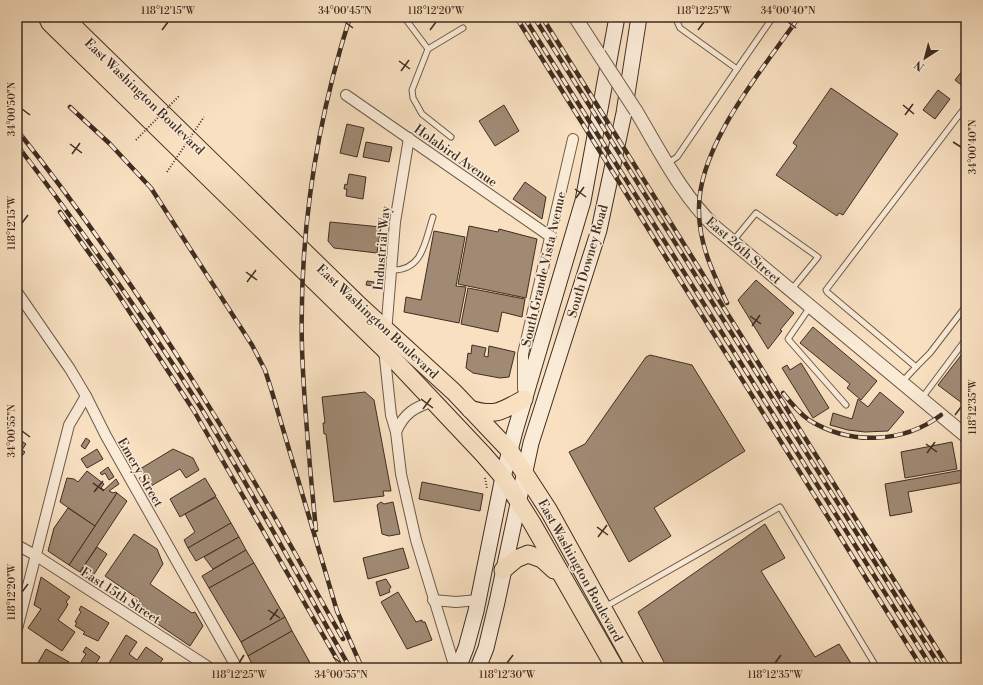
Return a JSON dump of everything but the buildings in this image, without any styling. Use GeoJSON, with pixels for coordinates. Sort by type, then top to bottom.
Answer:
{"type":"FeatureCollection","features":[{"type":"Feature","properties":{"kind":"main road","name":"East Washington Boulevard"},"geometry":{"type":"LineString","coordinates":[[48,17],[55,28],[384,350],[434,401],[503,477],[615,668]]}},
{"type":"Feature","properties":{"kind":"main road","name":"East Washington Boulevard"},"geometry":{"type":"LineString","coordinates":[[64,17],[386,330],[470,409],[510,451],[525,471],[549,511],[636,668]]}},
{"type":"Feature","properties":{"kind":"main road","name":"South Downey Road"},"geometry":{"type":"LineString","coordinates":[[503,477],[524,399],[553,309],[583,201],[617,17]]}},
{"type":"Feature","properties":{"kind":"main road","name":"South Downey Road"},"geometry":{"type":"LineString","coordinates":[[518,501],[531,443],[550,379],[599,230],[624,114],[639,17]]}},
{"type":"Feature","properties":{"kind":"main road"},"geometry":{"type":"LineString","coordinates":[[470,409],[484,413],[496,413],[524,399]]}},
{"type":"Feature","properties":{"kind":"main road"},"geometry":{"type":"LineString","coordinates":[[457,668],[466,648],[478,600],[503,477]]}},
{"type":"Feature","properties":{"kind":"main road"},"geometry":{"type":"LineString","coordinates":[[478,668],[486,648],[518,501]]}},
{"type":"Feature","properties":{"kind":"main road"},"geometry":{"type":"LineString","coordinates":[[503,570],[516,559],[528,554],[542,559],[563,579]]}},
{"type":"Feature","properties":{"kind":"street","name":"East 26th Street"},"geometry":{"type":"LineString","coordinates":[[575,17],[699,211],[733,242],[966,436]]}},
{"type":"Feature","properties":{"kind":"street","name":"Holabird Avenue"},"geometry":{"type":"LineString","coordinates":[[346,95],[551,237]]}},
{"type":"Feature","properties":{"kind":"street","name":"Industrial Way"},"geometry":{"type":"LineString","coordinates":[[409,138],[395,222],[384,350],[391,415],[396,432],[401,474],[416,540],[433,600],[457,668]]}},
{"type":"Feature","properties":{"kind":"street","name":"South Grande Vista Avenue"},"geometry":{"type":"LineString","coordinates":[[524,399],[523,354],[573,139]]}},
{"type":"Feature","properties":{"kind":"street","name":"Emery Street"},"geometry":{"type":"LineString","coordinates":[[17,292],[70,369],[86,396],[106,436],[237,668]]}},
{"type":"Feature","properties":{"kind":"street"},"geometry":{"type":"LineString","coordinates":[[17,629],[69,425],[86,396]]}},
{"type":"Feature","properties":{"kind":"street"},"geometry":{"type":"LineString","coordinates":[[396,432],[406,414],[414,408],[434,401]]}},
{"type":"Feature","properties":{"kind":"street","name":"East 15th Street"},"geometry":{"type":"LineString","coordinates":[[17,545],[35,555],[210,668]]}},
{"type":"Feature","properties":{"kind":"street"},"geometry":{"type":"LineString","coordinates":[[433,600],[456,602],[478,600]]}},
{"type":"Feature","properties":{"kind":"lane"},"geometry":{"type":"LineString","coordinates":[[404,17],[428,49]]}},
{"type":"Feature","properties":{"kind":"lane"},"geometry":{"type":"LineString","coordinates":[[675,17],[680,28],[737,69]]}},
{"type":"Feature","properties":{"kind":"lane"},"geometry":{"type":"LineString","coordinates":[[667,163],[677,157],[773,17]]}},
{"type":"Feature","properties":{"kind":"lane"},"geometry":{"type":"LineString","coordinates":[[451,137],[428,120],[416,106],[412,90],[428,49],[463,28]]}},
{"type":"Feature","properties":{"kind":"lane"},"geometry":{"type":"LineString","coordinates":[[916,367],[826,290],[966,106]]}},
{"type":"Feature","properties":{"kind":"lane"},"geometry":{"type":"LineString","coordinates":[[733,242],[756,213],[818,257],[791,290]]}},
{"type":"Feature","properties":{"kind":"lane"},"geometry":{"type":"LineString","coordinates":[[392,270],[403,270],[416,262],[433,217]]}},
{"type":"Feature","properties":{"kind":"lane"},"geometry":{"type":"LineString","coordinates":[[810,306],[788,339],[846,405]]}},
{"type":"Feature","properties":{"kind":"lane"},"geometry":{"type":"LineString","coordinates":[[902,382],[930,353],[966,306]]}},
{"type":"Feature","properties":{"kind":"lane"},"geometry":{"type":"LineString","coordinates":[[922,399],[966,339]]}},
{"type":"Feature","properties":{"kind":"lane"},"geometry":{"type":"LineString","coordinates":[[603,608],[780,508],[877,668]]}},
{"type":"Feature","properties":{"kind":"path"},"geometry":{"type":"LineString","coordinates":[[136,140],[180,95]]}},
{"type":"Feature","properties":{"kind":"path"},"geometry":{"type":"LineString","coordinates":[[167,172],[204,117]]}},
{"type":"Feature","properties":{"kind":"path"},"geometry":{"type":"LineString","coordinates":[[485,474],[483,475],[487,483],[486,491],[488,491]]}},
{"type":"Feature","properties":{"kind":"railway"},"geometry":{"type":"LineString","coordinates":[[316,530],[303,371],[303,264],[312,181],[319,139],[338,57],[350,17]]}},
{"type":"Feature","properties":{"kind":"railway"},"geometry":{"type":"LineString","coordinates":[[516,17],[922,668]]}},
{"type":"Feature","properties":{"kind":"railway"},"geometry":{"type":"LineString","coordinates":[[524,17],[932,668]]}},
{"type":"Feature","properties":{"kind":"railway"},"geometry":{"type":"LineString","coordinates":[[534,17],[941,668]]}},
{"type":"Feature","properties":{"kind":"railway"},"geometry":{"type":"LineString","coordinates":[[542,17],[949,668]]}},
{"type":"Feature","properties":{"kind":"railway"},"geometry":{"type":"LineString","coordinates":[[727,303],[712,269],[701,235],[699,211],[701,186],[709,161],[720,135],[735,109],[799,17]]}},
{"type":"Feature","properties":{"kind":"railway"},"geometry":{"type":"LineString","coordinates":[[70,107],[110,144],[151,188],[252,345],[265,370],[337,611],[362,668]]}},
{"type":"Feature","properties":{"kind":"railway"},"geometry":{"type":"LineString","coordinates":[[17,130],[52,175],[119,267],[182,362],[270,509],[343,639]]}},
{"type":"Feature","properties":{"kind":"railway"},"geometry":{"type":"LineString","coordinates":[[17,145],[112,274],[201,408],[277,537],[350,668]]}},
{"type":"Feature","properties":{"kind":"railway"},"geometry":{"type":"LineString","coordinates":[[60,212],[114,288],[194,411],[342,668]]}},
{"type":"Feature","properties":{"kind":"railway"},"geometry":{"type":"LineString","coordinates":[[783,393],[798,411],[809,420],[841,434],[858,437],[876,438],[910,432],[926,425],[941,415]]}}]}
